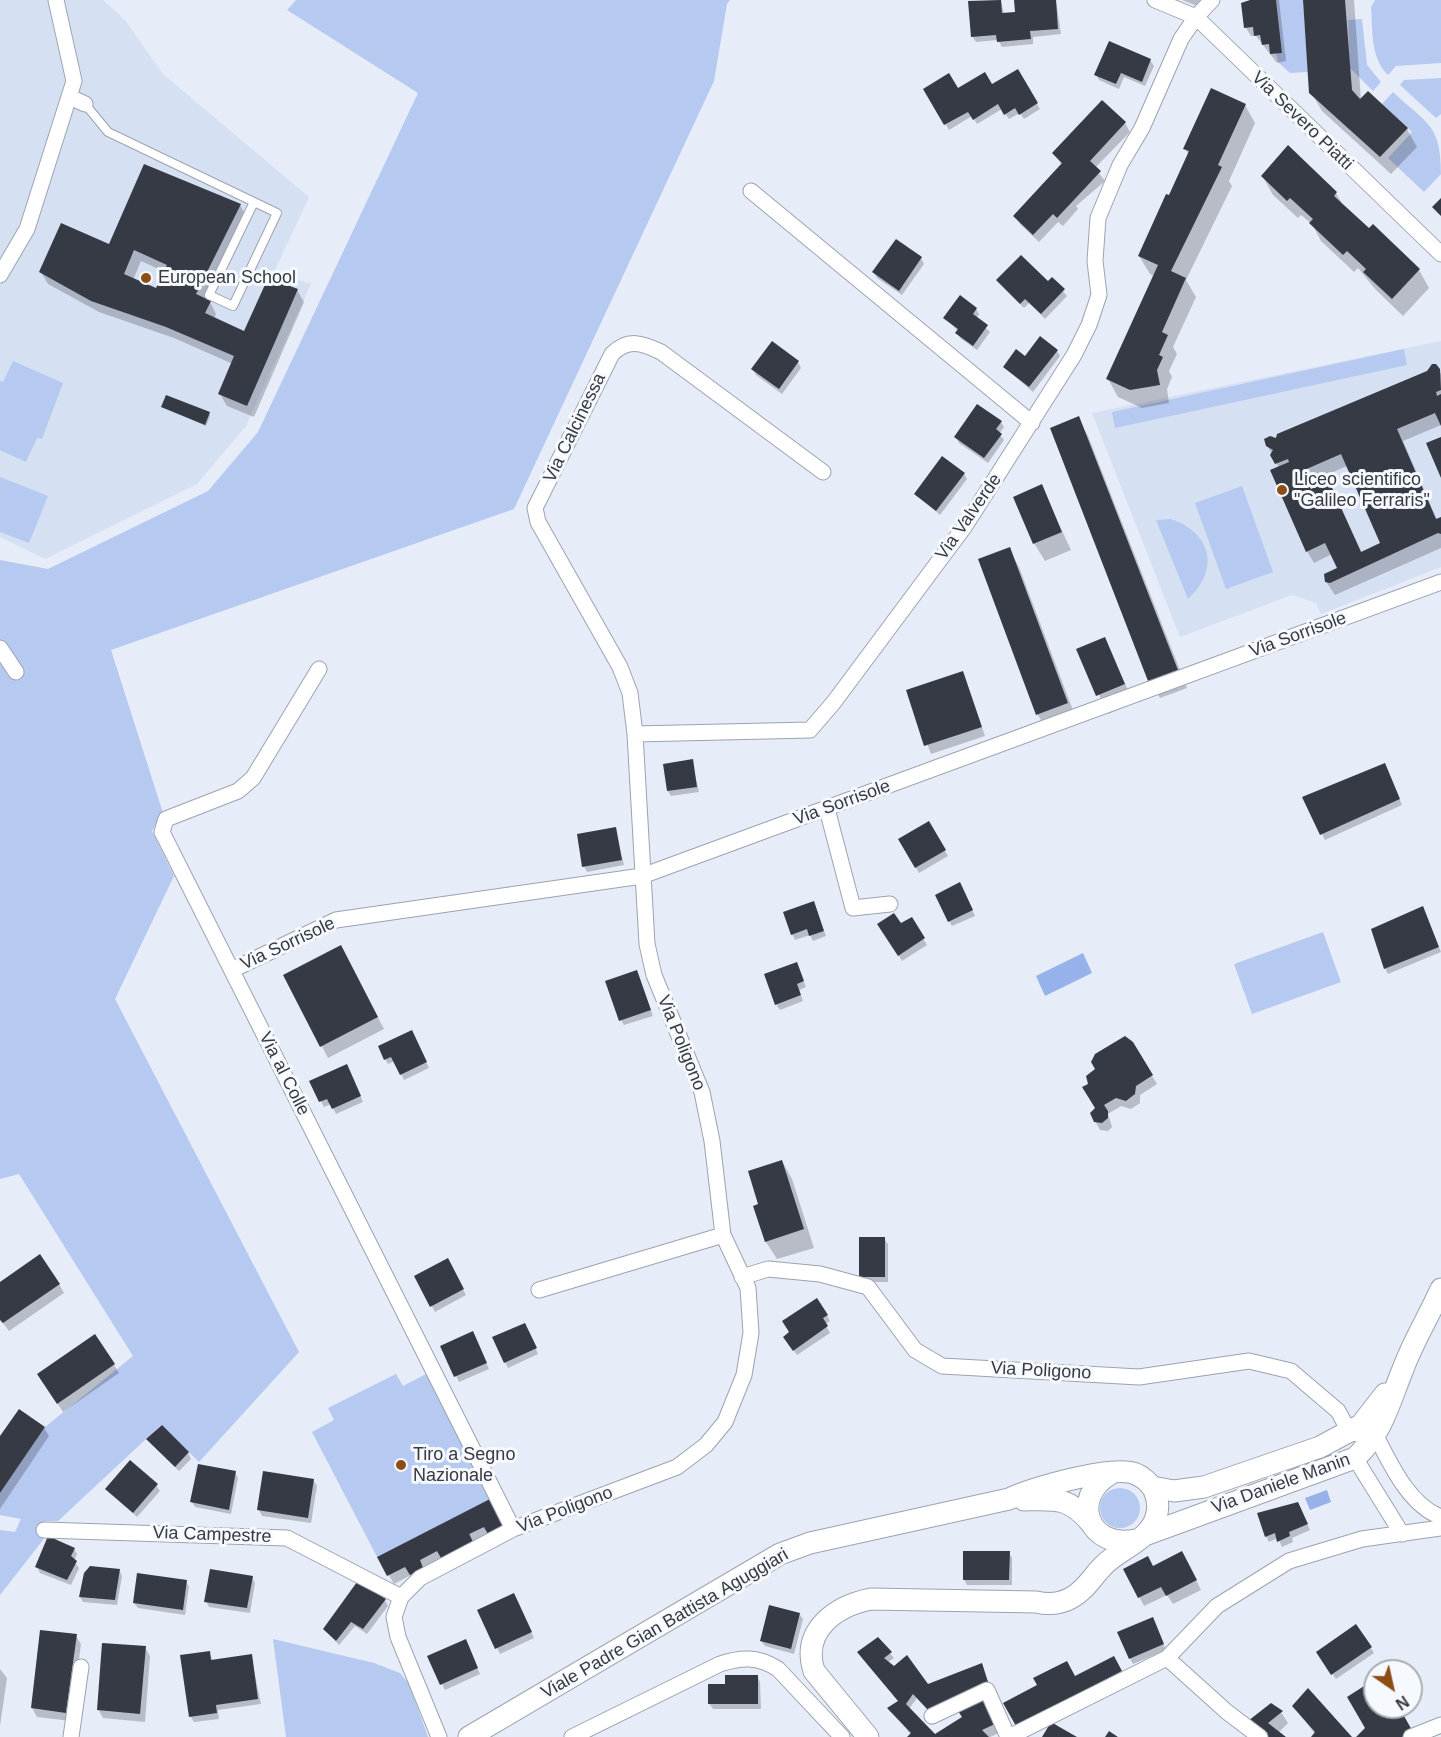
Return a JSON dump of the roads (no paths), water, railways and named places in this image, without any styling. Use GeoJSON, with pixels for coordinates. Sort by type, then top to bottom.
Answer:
{"type":"FeatureCollection","features":[{"type":"Feature","properties":{"kind":"main road","name":"Via Daniele Manin"},"geometry":{"type":"LineString","coordinates":[[1140,1538],[1355,1458],[1376,1436],[1394,1398],[1403,1369],[1441,1289]]}},
{"type":"Feature","properties":{"kind":"main road","name":"Via Daniele Manin"},"geometry":{"type":"LineString","coordinates":[[1152,1487],[1184,1491],[1204,1487],[1320,1447],[1350,1433],[1368,1418],[1403,1369]]}},
{"type":"Feature","properties":{"kind":"main road","name":"Viale Padre Gian Battista Aguggiari"},"geometry":{"type":"LineString","coordinates":[[470,1737],[780,1554],[810,1543],[1009,1499],[1060,1482],[1110,1474],[1133,1473],[1152,1487]]}},
{"type":"Feature","properties":{"kind":"main road"},"geometry":{"type":"LineString","coordinates":[[1036,1602],[1057,1593],[1082,1577],[1094,1555],[1093,1526],[1087,1512],[1090,1495],[1100,1480],[1110,1474]]}},
{"type":"Feature","properties":{"kind":"main road"},"geometry":{"type":"LineString","coordinates":[[868,1737],[814,1671],[810,1661],[814,1640],[828,1617],[849,1605],[871,1599],[1036,1602],[1051,1605],[1071,1599],[1085,1588],[1104,1564],[1152,1527],[1158,1508],[1152,1487]]}},
{"type":"Feature","properties":{"kind":"main road","name":"Viale Padre Gian Battista Aguggiari"},"geometry":{"type":"LineString","coordinates":[[1009,1499],[1044,1499],[1068,1503],[1113,1541],[1140,1538]]}},
{"type":"Feature","properties":{"kind":"street"},"geometry":{"type":"LineString","coordinates":[[0,276],[27,229],[74,81],[56,0]]}},
{"type":"Feature","properties":{"kind":"street","name":"Via Severo Piatti"},"geometry":{"type":"LineString","coordinates":[[1155,0],[1196,17],[1441,254]]}},
{"type":"Feature","properties":{"kind":"street","name":"Via Valverde"},"geometry":{"type":"LineString","coordinates":[[635,734],[810,730],[834,702],[965,526],[1074,355],[1089,325],[1099,295],[1095,261],[1098,218],[1120,165],[1142,128],[1181,39],[1196,17],[1212,0]]}},
{"type":"Feature","properties":{"kind":"street"},"geometry":{"type":"LineString","coordinates":[[70,97],[85,104]]}},
{"type":"Feature","properties":{"kind":"street"},"geometry":{"type":"LineString","coordinates":[[751,191],[1032,423]]}},
{"type":"Feature","properties":{"kind":"street","name":"Via Calcinessa"},"geometry":{"type":"LineString","coordinates":[[635,734],[630,693],[620,667],[538,522],[535,508],[612,354],[620,346],[632,342],[661,352],[823,472]]}},
{"type":"Feature","properties":{"kind":"street","name":"Via Sorrisole"},"geometry":{"type":"LineString","coordinates":[[232,970],[336,920],[642,876],[1441,582]]}},
{"type":"Feature","properties":{"kind":"street"},"geometry":{"type":"LineString","coordinates":[[0,648],[16,672]]}},
{"type":"Feature","properties":{"kind":"street","name":"Via al Colle"},"geometry":{"type":"LineString","coordinates":[[319,669],[253,778],[238,791],[166,819],[162,832],[513,1529]]}},
{"type":"Feature","properties":{"kind":"street"},"geometry":{"type":"LineString","coordinates":[[635,734],[642,876]]}},
{"type":"Feature","properties":{"kind":"street"},"geometry":{"type":"LineString","coordinates":[[826,808],[853,908],[890,904]]}},
{"type":"Feature","properties":{"kind":"street","name":"Via Poligono"},"geometry":{"type":"LineString","coordinates":[[401,1597],[420,1578],[513,1529],[677,1467],[706,1445],[724,1422],[744,1376],[751,1333],[748,1288],[723,1235],[712,1141],[702,1092],[654,975],[647,944],[642,876]]}},
{"type":"Feature","properties":{"kind":"street"},"geometry":{"type":"LineString","coordinates":[[539,1290],[723,1235]]}},
{"type":"Feature","properties":{"kind":"street","name":"Via Poligono"},"geometry":{"type":"LineString","coordinates":[[742,1277],[768,1269],[820,1274],[868,1287],[915,1350],[942,1366],[1139,1377],[1249,1361],[1292,1371],[1338,1412],[1350,1433]]}},
{"type":"Feature","properties":{"kind":"street"},"geometry":{"type":"LineString","coordinates":[[1350,1433],[1376,1436],[1420,1505],[1441,1516]]}},
{"type":"Feature","properties":{"kind":"street"},"geometry":{"type":"LineString","coordinates":[[1355,1458],[1402,1534]]}},
{"type":"Feature","properties":{"kind":"street"},"geometry":{"type":"LineString","coordinates":[[932,1716],[987,1690],[1009,1737],[1167,1658],[1217,1606],[1289,1561],[1362,1539],[1441,1528]]}},
{"type":"Feature","properties":{"kind":"street","name":"Via Campestre"},"geometry":{"type":"LineString","coordinates":[[44,1530],[287,1538],[401,1597]]}},
{"type":"Feature","properties":{"kind":"street"},"geometry":{"type":"LineString","coordinates":[[401,1597],[394,1617],[398,1638],[438,1737]]}},
{"type":"Feature","properties":{"kind":"street"},"geometry":{"type":"LineString","coordinates":[[572,1737],[720,1665],[735,1659],[753,1658],[767,1662],[778,1669],[842,1737]]}},
{"type":"Feature","properties":{"kind":"street"},"geometry":{"type":"LineString","coordinates":[[1167,1658],[1227,1712],[1260,1737]]}},
{"type":"Feature","properties":{"kind":"street"},"geometry":{"type":"LineString","coordinates":[[71,1737],[81,1667]]}},
{"type":"Feature","properties":{"kind":"street"},"geometry":{"type":"LineString","coordinates":[[1417,1736],[1441,1725]]}},
{"type":"Feature","properties":{"kind":"lane"},"geometry":{"type":"LineString","coordinates":[[85,104],[108,132],[277,213],[233,306],[209,295],[254,202]]}},
{"type":"Feature","properties":{"kind":"place","name":"European School"},"geometry":{"type":"Point","coordinates":[146,278]}},
{"type":"Feature","properties":{"kind":"place","name":"Liceo scientifico \"Galileo Ferraris\""},"geometry":{"type":"Point","coordinates":[1282,490]}},
{"type":"Feature","properties":{"kind":"place","name":"Tiro a Segno Nazionale"},"geometry":{"type":"Point","coordinates":[401,1465]}}]}
